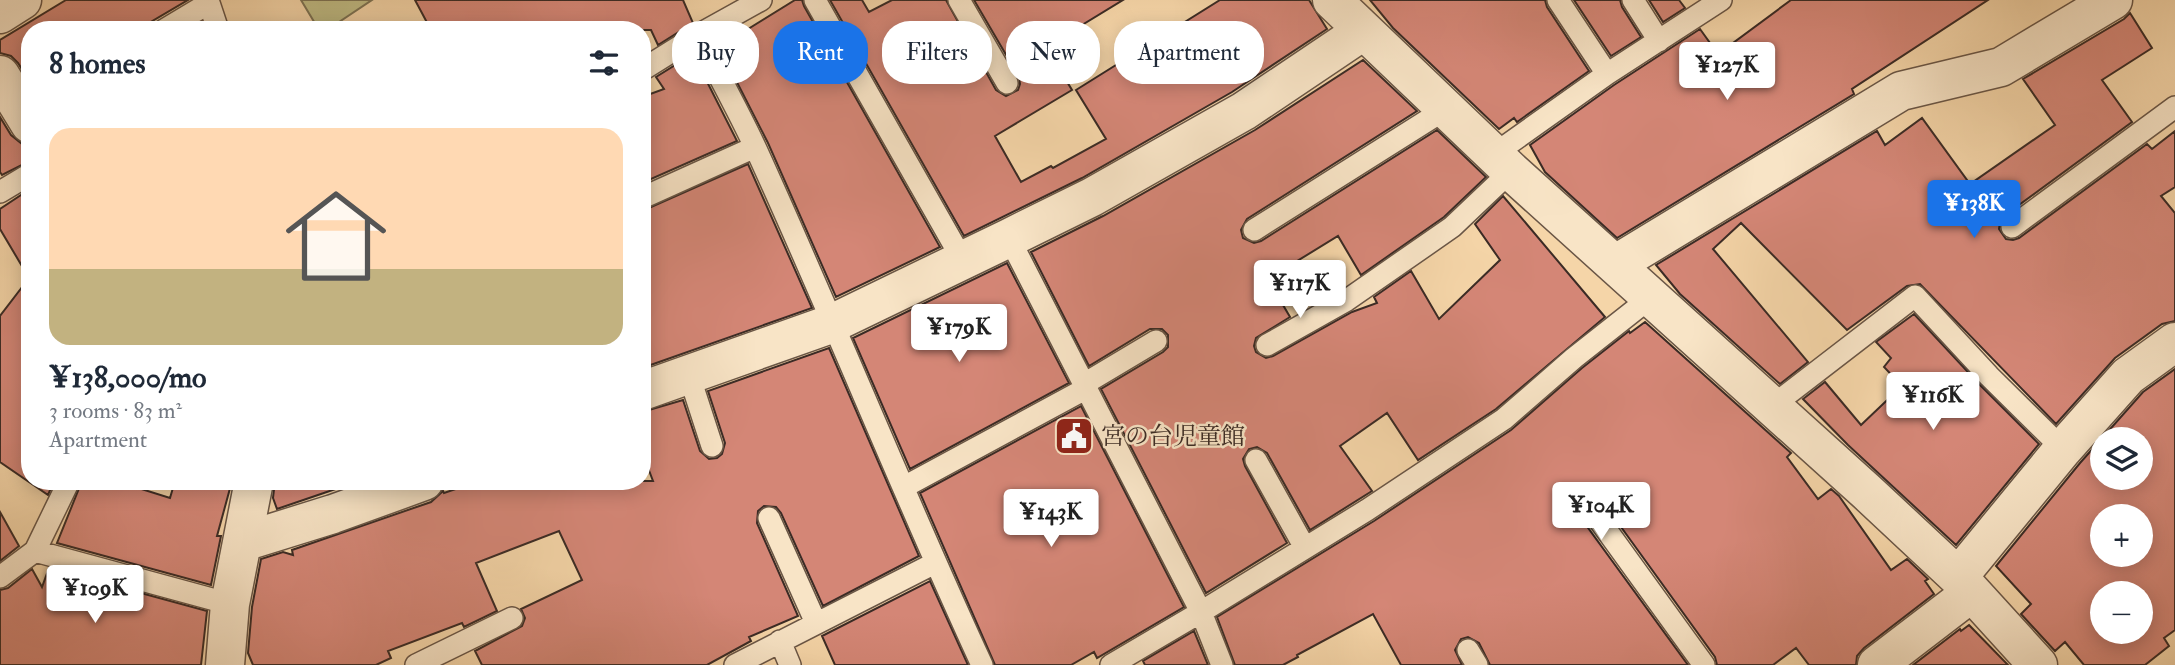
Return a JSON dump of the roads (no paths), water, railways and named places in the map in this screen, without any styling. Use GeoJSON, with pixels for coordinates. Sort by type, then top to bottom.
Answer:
{"type":"FeatureCollection","features":[{"type":"Feature","properties":{"kind":"street"},"geometry":{"type":"LineString","coordinates":[[0,14],[22,0]]}},
{"type":"Feature","properties":{"kind":"street"},"geometry":{"type":"LineString","coordinates":[[1332,0],[1444,110],[1867,492],[1964,585],[2038,665]]}},
{"type":"Feature","properties":{"kind":"street"},"geometry":{"type":"LineString","coordinates":[[1616,264],[1901,91],[2001,66],[2113,0]]}},
{"type":"Feature","properties":{"kind":"street"},"geometry":{"type":"LineString","coordinates":[[651,388],[831,324],[1009,239],[1092,197],[1244,111],[1363,31]]}},
{"type":"Feature","properties":{"kind":"street"},"geometry":{"type":"LineString","coordinates":[[0,75],[21,105]]}},
{"type":"Feature","properties":{"kind":"street"},"geometry":{"type":"LineString","coordinates":[[1877,665],[1964,585],[2063,449],[2128,376],[2175,342]]}},
{"type":"Feature","properties":{"kind":"street"},"geometry":{"type":"LineString","coordinates":[[225,665],[230,604],[252,490]]}},
{"type":"Feature","properties":{"kind":"street"},"geometry":{"type":"LineString","coordinates":[[243,541],[333,514],[399,490]]}},
{"type":"Feature","properties":{"kind":"lane"},"geometry":{"type":"LineString","coordinates":[[723,21],[761,0]]}},
{"type":"Feature","properties":{"kind":"lane"},"geometry":{"type":"LineString","coordinates":[[815,0],[962,260]]}},
{"type":"Feature","properties":{"kind":"lane"},"geometry":{"type":"LineString","coordinates":[[959,0],[1006,81]]}},
{"type":"Feature","properties":{"kind":"lane"},"geometry":{"type":"LineString","coordinates":[[1558,0],[1607,74]]}},
{"type":"Feature","properties":{"kind":"lane"},"geometry":{"type":"LineString","coordinates":[[1633,0],[1659,41]]}},
{"type":"Feature","properties":{"kind":"lane"},"geometry":{"type":"LineString","coordinates":[[178,21],[208,1],[215,21]]}},
{"type":"Feature","properties":{"kind":"lane"},"geometry":{"type":"LineString","coordinates":[[1267,345],[1347,300],[1452,227],[1502,163],[1607,74],[1713,2]]}},
{"type":"Feature","properties":{"kind":"lane"},"geometry":{"type":"LineString","coordinates":[[651,65],[672,52]]}},
{"type":"Feature","properties":{"kind":"lane"},"geometry":{"type":"LineString","coordinates":[[723,84],[755,147],[935,563],[982,665]]}},
{"type":"Feature","properties":{"kind":"lane"},"geometry":{"type":"LineString","coordinates":[[2012,227],[2175,107]]}},
{"type":"Feature","properties":{"kind":"lane"},"geometry":{"type":"LineString","coordinates":[[1254,230],[1444,110]]}},
{"type":"Feature","properties":{"kind":"lane"},"geometry":{"type":"LineString","coordinates":[[651,194],[755,147]]}},
{"type":"Feature","properties":{"kind":"lane"},"geometry":{"type":"LineString","coordinates":[[0,192],[21,179]]}},
{"type":"Feature","properties":{"kind":"lane"},"geometry":{"type":"LineString","coordinates":[[1009,239],[1202,612],[1222,665]]}},
{"type":"Feature","properties":{"kind":"lane"},"geometry":{"type":"LineString","coordinates":[[1771,407],[1915,296],[1989,376],[2063,449]]}},
{"type":"Feature","properties":{"kind":"lane"},"geometry":{"type":"LineString","coordinates":[[1111,665],[1367,510],[1504,419],[1574,358],[1650,298]]}},
{"type":"Feature","properties":{"kind":"lane"},"geometry":{"type":"LineString","coordinates":[[904,487],[1086,386],[1156,341]]}},
{"type":"Feature","properties":{"kind":"lane"},"geometry":{"type":"LineString","coordinates":[[689,375],[712,446]]}},
{"type":"Feature","properties":{"kind":"lane"},"geometry":{"type":"LineString","coordinates":[[1256,460],[1305,548]]}},
{"type":"Feature","properties":{"kind":"lane"},"geometry":{"type":"LineString","coordinates":[[0,577],[35,551],[65,490]]}},
{"type":"Feature","properties":{"kind":"lane"},"geometry":{"type":"LineString","coordinates":[[1597,517],[1704,665]]}},
{"type":"Feature","properties":{"kind":"lane"},"geometry":{"type":"LineString","coordinates":[[769,519],[816,623]]}},
{"type":"Feature","properties":{"kind":"lane"},"geometry":{"type":"LineString","coordinates":[[35,551],[230,604]]}},
{"type":"Feature","properties":{"kind":"lane"},"geometry":{"type":"LineString","coordinates":[[735,665],[935,563]]}},
{"type":"Feature","properties":{"kind":"lane"},"geometry":{"type":"LineString","coordinates":[[416,665],[445,659],[512,618]]}},
{"type":"Feature","properties":{"kind":"lane"},"geometry":{"type":"LineString","coordinates":[[780,641],[790,665]]}},
{"type":"Feature","properties":{"kind":"place","name":"宮の台児童館"},"geometry":{"type":"Point","coordinates":[1074,436]}}]}
